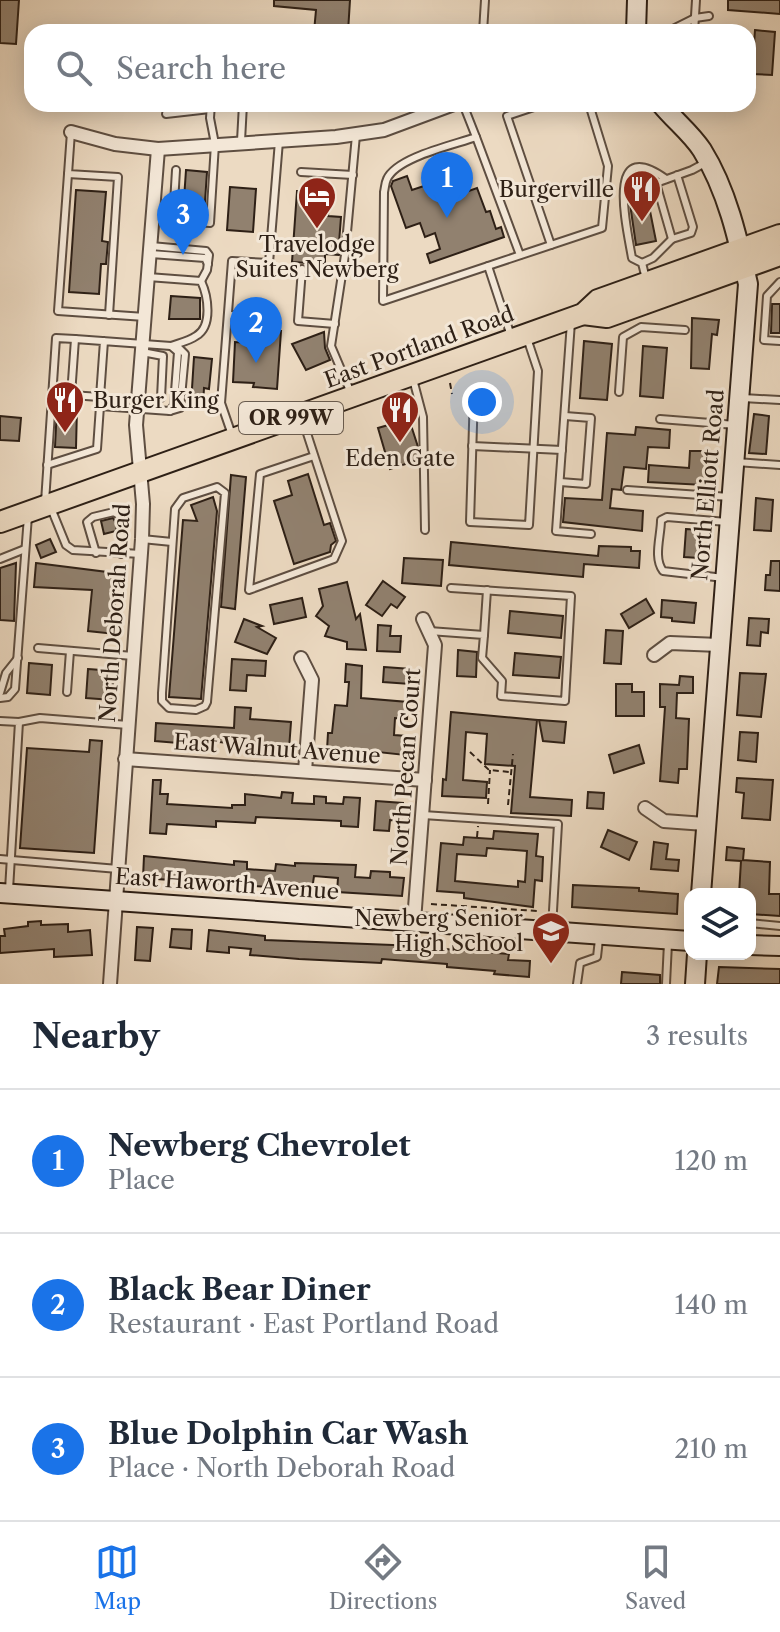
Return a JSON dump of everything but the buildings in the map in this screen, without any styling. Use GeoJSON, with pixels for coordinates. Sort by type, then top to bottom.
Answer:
{"type":"FeatureCollection","features":[{"type":"Feature","properties":{"kind":"main road","name":"East Portland Road"},"geometry":{"type":"LineString","coordinates":[[577,316],[607,317],[634,307],[742,259],[780,235]]}},
{"type":"Feature","properties":{"kind":"main road","name":"East Portland Road"},"geometry":{"type":"LineString","coordinates":[[0,522],[577,316],[645,273],[780,255]]}},
{"type":"Feature","properties":{"kind":"street"},"geometry":{"type":"LineString","coordinates":[[636,24],[637,0]]}},
{"type":"Feature","properties":{"kind":"street"},"geometry":{"type":"LineString","coordinates":[[71,132],[115,144],[158,149],[356,135],[384,130],[432,112]]}},
{"type":"Feature","properties":{"kind":"street","name":"North Elliott Road"},"geometry":{"type":"LineString","coordinates":[[668,112],[696,142],[708,161],[748,284],[701,888]]}},
{"type":"Feature","properties":{"kind":"street","name":"North Deborah Road"},"geometry":{"type":"LineString","coordinates":[[110,984],[142,539],[138,405],[158,149]]}},
{"type":"Feature","properties":{"kind":"street","name":"North Pecan Court"},"geometry":{"type":"LineString","coordinates":[[414,921],[435,645],[426,625]]}},
{"type":"Feature","properties":{"kind":"street"},"geometry":{"type":"LineString","coordinates":[[654,655],[670,643],[719,645]]}},
{"type":"Feature","properties":{"kind":"street"},"geometry":{"type":"LineString","coordinates":[[301,658],[312,680],[305,771]]}},
{"type":"Feature","properties":{"kind":"street","name":"East Walnut Avenue"},"geometry":{"type":"LineString","coordinates":[[125,759],[425,780]]}},
{"type":"Feature","properties":{"kind":"street"},"geometry":{"type":"LineString","coordinates":[[645,808],[664,821],[705,824]]}},
{"type":"Feature","properties":{"kind":"street","name":"East Haworth Avenue"},"geometry":{"type":"LineString","coordinates":[[4,894],[684,940]]}},
{"type":"Feature","properties":{"kind":"street"},"geometry":{"type":"LineString","coordinates":[[756,945],[780,946]]}},
{"type":"Feature","properties":{"kind":"street"},"geometry":{"type":"LineString","coordinates":[[695,984],[697,960]]}},
{"type":"Feature","properties":{"kind":"lane"},"geometry":{"type":"LineString","coordinates":[[484,24],[485,0]]}},
{"type":"Feature","properties":{"kind":"lane"},"geometry":{"type":"LineString","coordinates":[[695,24],[696,0]]}},
{"type":"Feature","properties":{"kind":"lane"},"geometry":{"type":"LineString","coordinates":[[683,24],[709,16]]}},
{"type":"Feature","properties":{"kind":"lane"},"geometry":{"type":"LineString","coordinates":[[166,114],[179,112]]}},
{"type":"Feature","properties":{"kind":"lane"},"geometry":{"type":"LineString","coordinates":[[152,219],[210,223],[215,144],[211,112]]}},
{"type":"Feature","properties":{"kind":"lane"},"geometry":{"type":"LineString","coordinates":[[241,141],[243,112]]}},
{"type":"Feature","properties":{"kind":"lane"},"geometry":{"type":"LineString","coordinates":[[466,112],[520,255]]}},
{"type":"Feature","properties":{"kind":"lane"},"geometry":{"type":"LineString","coordinates":[[519,112],[507,116],[551,245]]}},
{"type":"Feature","properties":{"kind":"lane"},"geometry":{"type":"LineString","coordinates":[[476,137],[415,158],[387,179],[384,192],[383,301],[602,228],[608,166],[591,112]]}},
{"type":"Feature","properties":{"kind":"lane"},"geometry":{"type":"LineString","coordinates":[[71,132],[58,311],[145,317]]}},
{"type":"Feature","properties":{"kind":"lane"},"geometry":{"type":"LineString","coordinates":[[346,243],[356,135]]}},
{"type":"Feature","properties":{"kind":"lane"},"geometry":{"type":"LineString","coordinates":[[233,438],[221,403],[232,261],[269,263],[279,140]]}},
{"type":"Feature","properties":{"kind":"lane"},"geometry":{"type":"LineString","coordinates":[[672,239],[656,183],[708,161]]}},
{"type":"Feature","properties":{"kind":"lane"},"geometry":{"type":"LineString","coordinates":[[666,179],[649,167],[640,165],[627,176],[624,206],[632,258],[645,273],[653,258],[672,239],[691,233],[693,227],[677,175]]}},
{"type":"Feature","properties":{"kind":"lane"},"geometry":{"type":"LineString","coordinates":[[173,220],[176,170]]}},
{"type":"Feature","properties":{"kind":"lane"},"geometry":{"type":"LineString","coordinates":[[301,172],[353,175]]}},
{"type":"Feature","properties":{"kind":"lane"},"geometry":{"type":"LineString","coordinates":[[68,174],[118,177],[109,315]]}},
{"type":"Feature","properties":{"kind":"lane"},"geometry":{"type":"LineString","coordinates":[[138,405],[176,411],[182,403],[185,354],[206,320],[206,291],[201,281],[208,264],[206,251],[150,250]]}},
{"type":"Feature","properties":{"kind":"lane"},"geometry":{"type":"LineString","coordinates":[[345,255],[331,346],[352,397]]}},
{"type":"Feature","properties":{"kind":"lane"},"geometry":{"type":"LineString","coordinates":[[474,393],[470,522],[529,525],[538,371],[519,337],[488,266]]}},
{"type":"Feature","properties":{"kind":"lane"},"geometry":{"type":"LineString","coordinates":[[302,269],[298,321],[335,324]]}},
{"type":"Feature","properties":{"kind":"lane"},"geometry":{"type":"LineString","coordinates":[[148,277],[201,281]]}},
{"type":"Feature","properties":{"kind":"lane"},"geometry":{"type":"LineString","coordinates":[[780,282],[767,296],[764,340],[780,341]]}},
{"type":"Feature","properties":{"kind":"lane"},"geometry":{"type":"LineString","coordinates":[[634,307],[641,327]]}},
{"type":"Feature","properties":{"kind":"lane"},"geometry":{"type":"LineString","coordinates":[[228,315],[266,316]]}},
{"type":"Feature","properties":{"kind":"lane"},"geometry":{"type":"LineString","coordinates":[[577,316],[556,531],[591,534]]}},
{"type":"Feature","properties":{"kind":"lane"},"geometry":{"type":"LineString","coordinates":[[619,392],[623,337],[641,327],[685,330]]}},
{"type":"Feature","properties":{"kind":"lane"},"geometry":{"type":"LineString","coordinates":[[171,346],[197,336]]}},
{"type":"Feature","properties":{"kind":"lane"},"geometry":{"type":"LineString","coordinates":[[18,657],[6,673],[0,696],[8,697],[15,689],[18,657],[25,549],[41,507],[56,338],[104,341],[142,348],[163,356],[161,398],[138,405],[100,406]]}},
{"type":"Feature","properties":{"kind":"lane"},"geometry":{"type":"LineString","coordinates":[[75,339],[71,395],[100,397]]}},
{"type":"Feature","properties":{"kind":"lane"},"geometry":{"type":"LineString","coordinates":[[47,465],[97,449],[104,341]]}},
{"type":"Feature","properties":{"kind":"lane"},"geometry":{"type":"LineString","coordinates":[[170,411],[174,405],[178,352],[171,346]]}},
{"type":"Feature","properties":{"kind":"lane"},"geometry":{"type":"LineString","coordinates":[[142,348],[171,346],[178,347],[185,354]]}},
{"type":"Feature","properties":{"kind":"lane"},"geometry":{"type":"LineString","coordinates":[[412,375],[423,417],[425,530]]}},
{"type":"Feature","properties":{"kind":"lane"},"geometry":{"type":"LineString","coordinates":[[739,398],[780,400]]}},
{"type":"Feature","properties":{"kind":"lane"},"geometry":{"type":"LineString","coordinates":[[301,415],[342,541],[334,559],[249,590],[260,474],[314,456]]}},
{"type":"Feature","properties":{"kind":"lane"},"geometry":{"type":"LineString","coordinates":[[560,482],[586,484],[591,418],[565,416]]}},
{"type":"Feature","properties":{"kind":"lane"},"geometry":{"type":"LineString","coordinates":[[660,419],[736,425]]}},
{"type":"Feature","properties":{"kind":"lane"},"geometry":{"type":"LineString","coordinates":[[472,446],[562,450]]}},
{"type":"Feature","properties":{"kind":"lane"},"geometry":{"type":"LineString","coordinates":[[733,461],[780,465]]}},
{"type":"Feature","properties":{"kind":"lane"},"geometry":{"type":"LineString","coordinates":[[211,488],[222,489],[225,493],[207,702],[196,710],[169,708],[162,701],[172,542],[178,503],[183,498],[211,488]]}},
{"type":"Feature","properties":{"kind":"lane"},"geometry":{"type":"LineString","coordinates":[[627,490],[730,497]]}},
{"type":"Feature","properties":{"kind":"lane"},"geometry":{"type":"LineString","coordinates":[[41,507],[66,545],[73,550],[141,554]]}},
{"type":"Feature","properties":{"kind":"lane"},"geometry":{"type":"LineString","coordinates":[[96,553],[87,522],[93,517],[114,512],[123,524],[121,554]]}},
{"type":"Feature","properties":{"kind":"lane"},"geometry":{"type":"LineString","coordinates":[[724,578],[663,571],[658,559],[661,520],[667,517],[728,522]]}},
{"type":"Feature","properties":{"kind":"lane"},"geometry":{"type":"LineString","coordinates":[[142,539],[172,542]]}},
{"type":"Feature","properties":{"kind":"lane"},"geometry":{"type":"LineString","coordinates":[[0,559],[25,549]]}},
{"type":"Feature","properties":{"kind":"lane"},"geometry":{"type":"LineString","coordinates":[[451,588],[487,590],[571,596],[565,701],[501,696],[502,681],[482,658],[487,590]]}},
{"type":"Feature","properties":{"kind":"lane"},"geometry":{"type":"LineString","coordinates":[[426,625],[484,635]]}},
{"type":"Feature","properties":{"kind":"lane"},"geometry":{"type":"LineString","coordinates":[[38,648],[133,656]]}},
{"type":"Feature","properties":{"kind":"lane"},"geometry":{"type":"LineString","coordinates":[[67,692],[70,651]]}},
{"type":"Feature","properties":{"kind":"lane"},"geometry":{"type":"LineString","coordinates":[[0,721],[19,722],[40,718],[128,725]]}},
{"type":"Feature","properties":{"kind":"lane"},"geometry":{"type":"LineString","coordinates":[[4,894],[11,860],[19,722]]}},
{"type":"Feature","properties":{"kind":"lane"},"geometry":{"type":"LineString","coordinates":[[422,815],[558,824],[551,932]]}},
{"type":"Feature","properties":{"kind":"lane"},"geometry":{"type":"LineString","coordinates":[[0,859],[118,869]]}},
{"type":"Feature","properties":{"kind":"lane"},"geometry":{"type":"LineString","coordinates":[[756,924],[780,926]]}},
{"type":"Feature","properties":{"kind":"lane"},"geometry":{"type":"LineString","coordinates":[[577,984],[580,963],[597,957],[599,935]]}},
{"type":"Feature","properties":{"kind":"lane"},"geometry":{"type":"LineString","coordinates":[[666,984],[668,939]]}},
{"type":"Feature","properties":{"kind":"path"},"geometry":{"type":"LineString","coordinates":[[450,383],[452,394]]}},
{"type":"Feature","properties":{"kind":"path"},"geometry":{"type":"LineString","coordinates":[[470,752],[490,770],[512,772]]}},
{"type":"Feature","properties":{"kind":"path"},"geometry":{"type":"LineString","coordinates":[[508,805],[513,754]]}},
{"type":"Feature","properties":{"kind":"path"},"geometry":{"type":"LineString","coordinates":[[488,804],[490,770]]}},
{"type":"Feature","properties":{"kind":"path"},"geometry":{"type":"LineString","coordinates":[[477,837],[478,826]]}},
{"type":"Feature","properties":{"kind":"path"},"geometry":{"type":"LineString","coordinates":[[431,904],[537,911]]}},
{"type":"Feature","properties":{"kind":"place","name":"Newberg Chevrolet"},"geometry":{"type":"Point","coordinates":[447,218]}},
{"type":"Feature","properties":{"kind":"place","name":"Burgerville"},"geometry":{"type":"Point","coordinates":[642,223]}},
{"type":"Feature","properties":{"kind":"place","name":"Travelodge Suites Newberg"},"geometry":{"type":"Point","coordinates":[317,230]}},
{"type":"Feature","properties":{"kind":"place","name":"Blue Dolphin Car Wash"},"geometry":{"type":"Point","coordinates":[183,255]}},
{"type":"Feature","properties":{"kind":"place","name":"Black Bear Diner"},"geometry":{"type":"Point","coordinates":[256,363]}},
{"type":"Feature","properties":{"kind":"place","name":"Burger King"},"geometry":{"type":"Point","coordinates":[65,434]}},
{"type":"Feature","properties":{"kind":"place","name":"Eden Gate"},"geometry":{"type":"Point","coordinates":[400,444]}},
{"type":"Feature","properties":{"kind":"place","name":"Newberg Senior High School"},"geometry":{"type":"Point","coordinates":[551,965]}}]}
